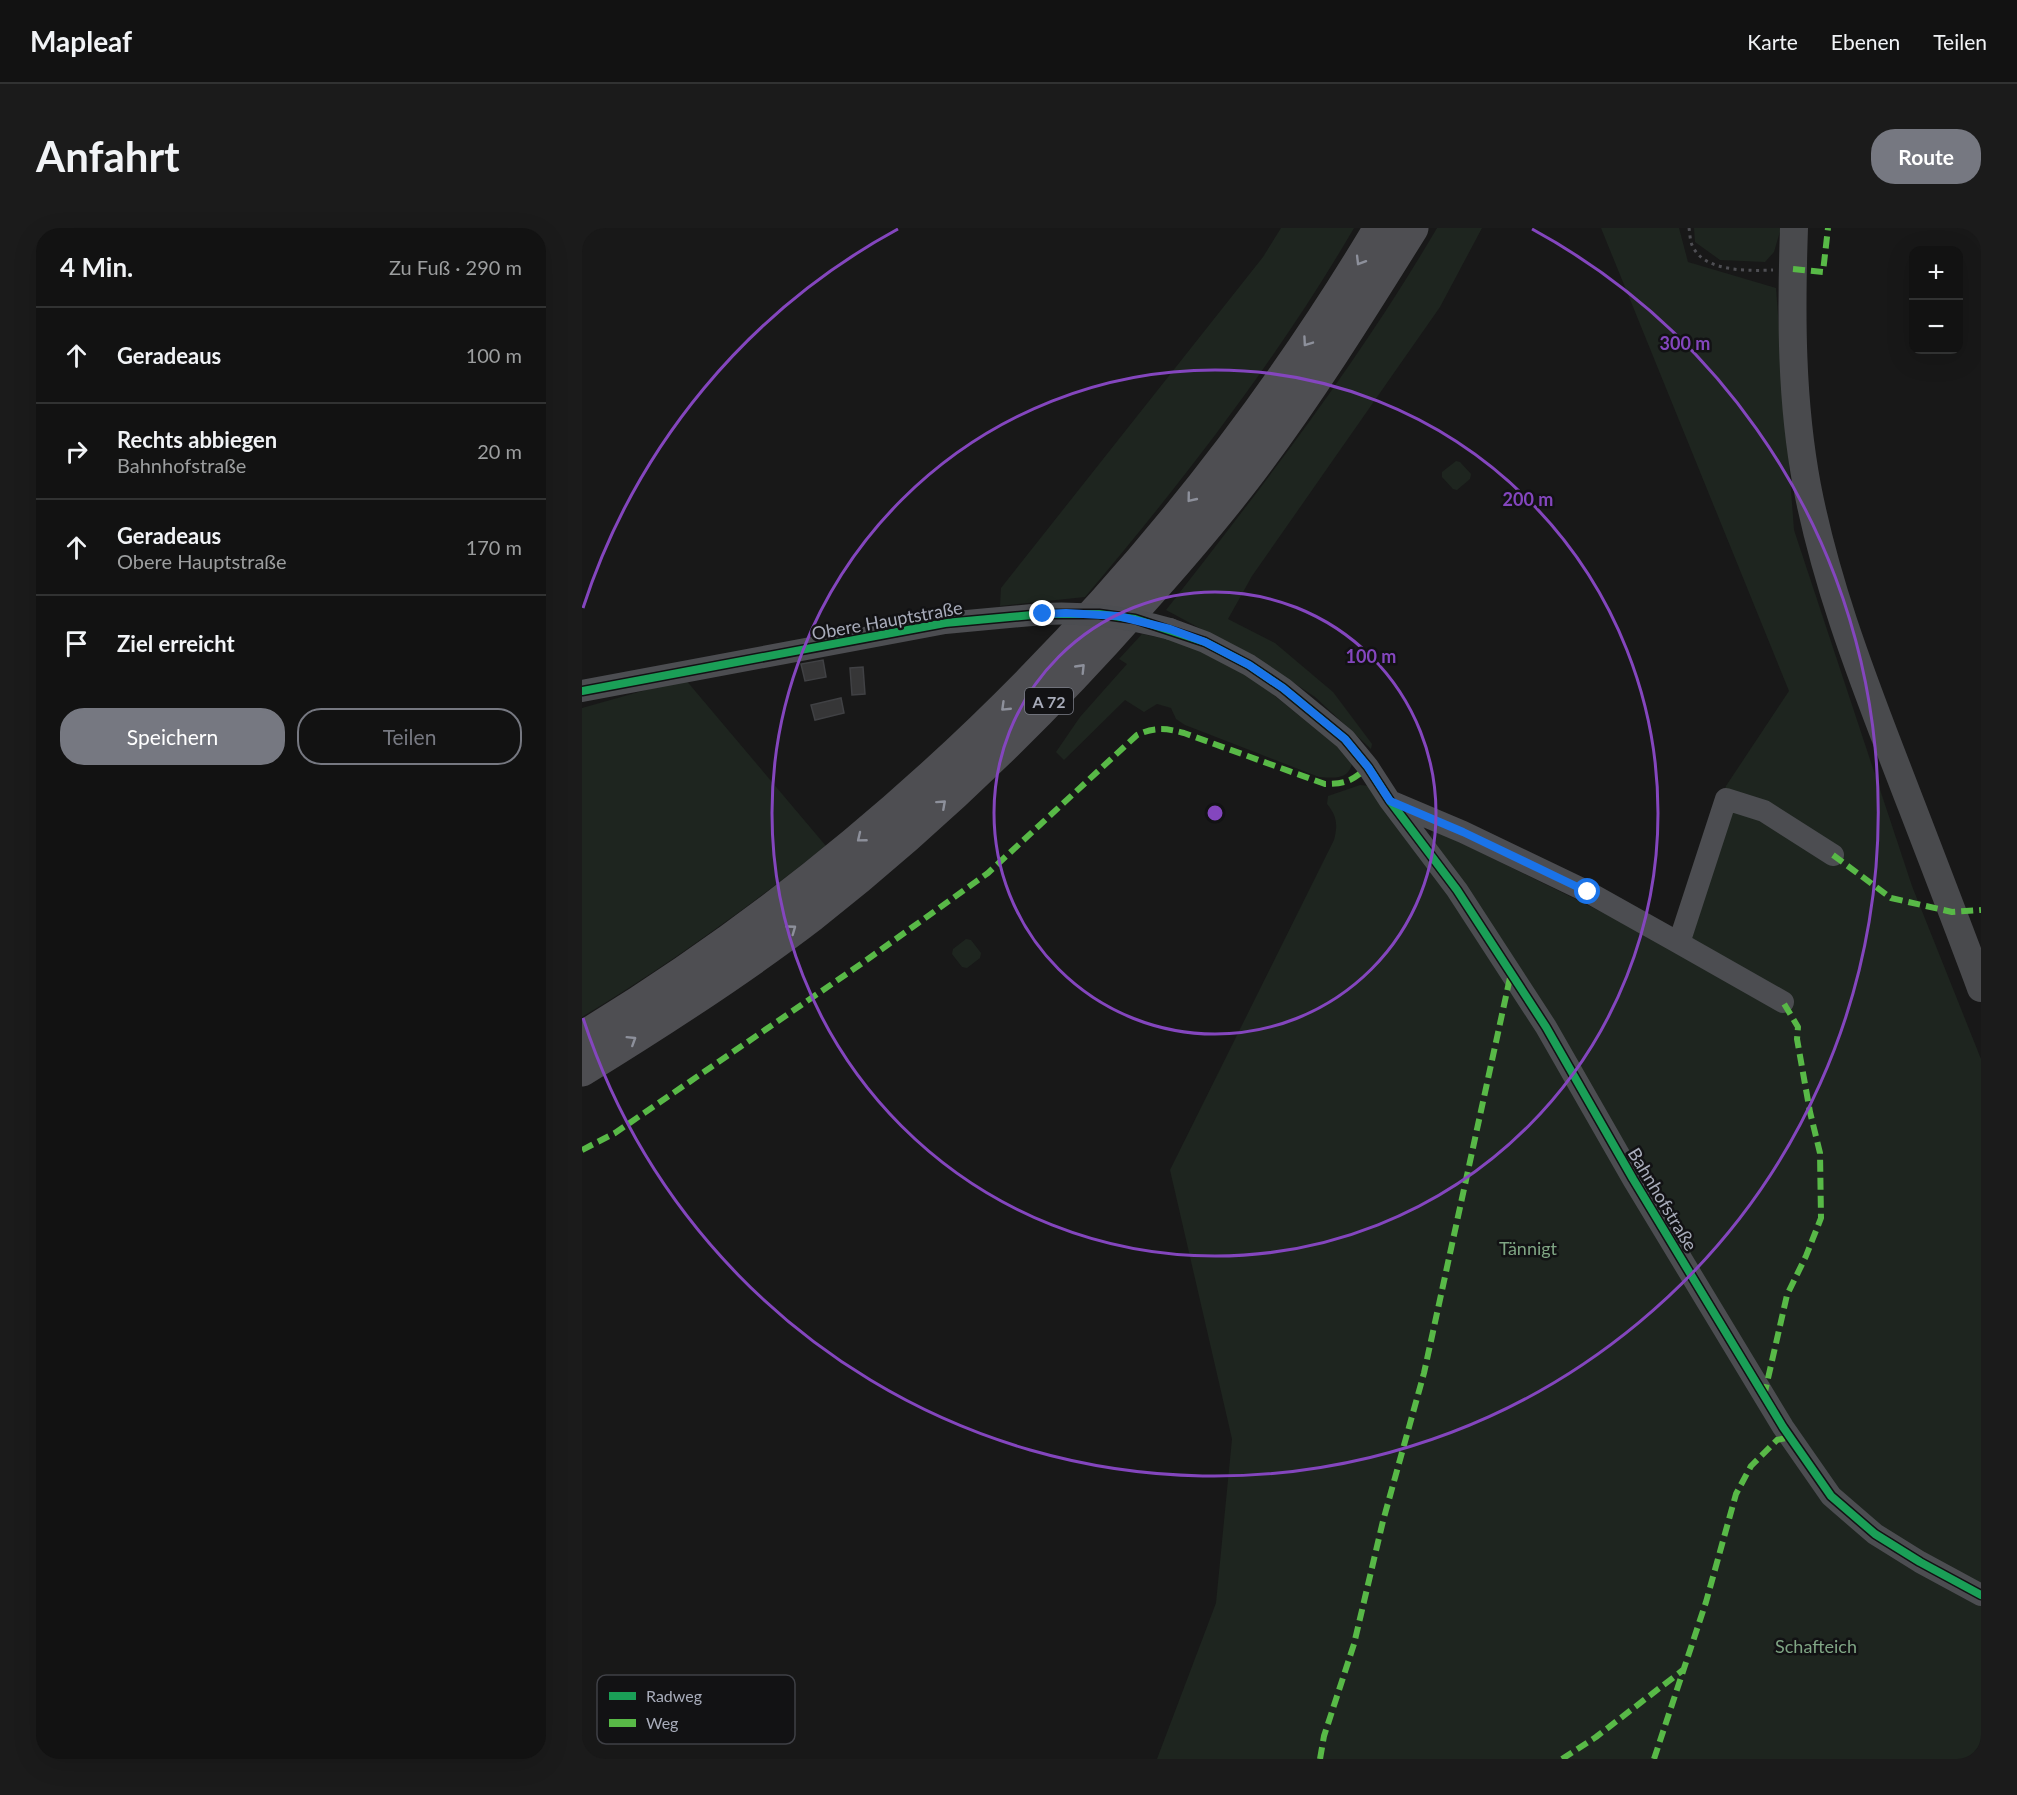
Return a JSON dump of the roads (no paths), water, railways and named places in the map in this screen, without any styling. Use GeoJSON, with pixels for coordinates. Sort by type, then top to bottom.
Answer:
{"type":"FeatureCollection","features":[{"type":"Feature","properties":{"kind":"highway","name":"A 72"},"geometry":{"type":"LineString","coordinates":[[582,1038],[637,1005],[685,972],[795,891],[878,824],[1014,698],[1146,554],[1221,461],[1340,294],[1380,228]]}},
{"type":"Feature","properties":{"kind":"highway","name":"A 72"},"geometry":{"type":"LineString","coordinates":[[582,1070],[651,1027],[810,916],[975,774],[1036,714],[1093,656],[1162,578],[1245,478],[1360,311],[1412,228]]}},
{"type":"Feature","properties":{"kind":"main road"},"geometry":{"type":"LineString","coordinates":[[1794,228],[1792,336],[1797,418],[1818,538],[1842,621],[1862,677],[1981,988]]}},
{"type":"Feature","properties":{"kind":"street","name":"Obere Hauptstraße"},"geometry":{"type":"LineString","coordinates":[[582,691],[945,623],[1043,614],[1108,615],[1170,629],[1205,642],[1249,665],[1283,688],[1345,739],[1368,767]]}},
{"type":"Feature","properties":{"kind":"street","name":"Bahnhofstraße"},"geometry":{"type":"LineString","coordinates":[[1368,767],[1390,801],[1457,890],[1546,1027],[1633,1179],[1764,1396],[1832,1497],[1875,1534],[1920,1562],[1981,1595]]}},
{"type":"Feature","properties":{"kind":"street"},"geometry":{"type":"LineString","coordinates":[[1679,944],[1726,799],[1764,811],[1833,855]]}},
{"type":"Feature","properties":{"kind":"street"},"geometry":{"type":"LineString","coordinates":[[1390,801],[1463,832],[1588,892],[1783,1002]]}},
{"type":"Feature","properties":{"kind":"park label","name":"Tännigt"},"geometry":{"type":"Point","coordinates":[1528,1248]}},
{"type":"Feature","properties":{"kind":"park label","name":"Schafteich"},"geometry":{"type":"Point","coordinates":[1816,1646]}}]}
